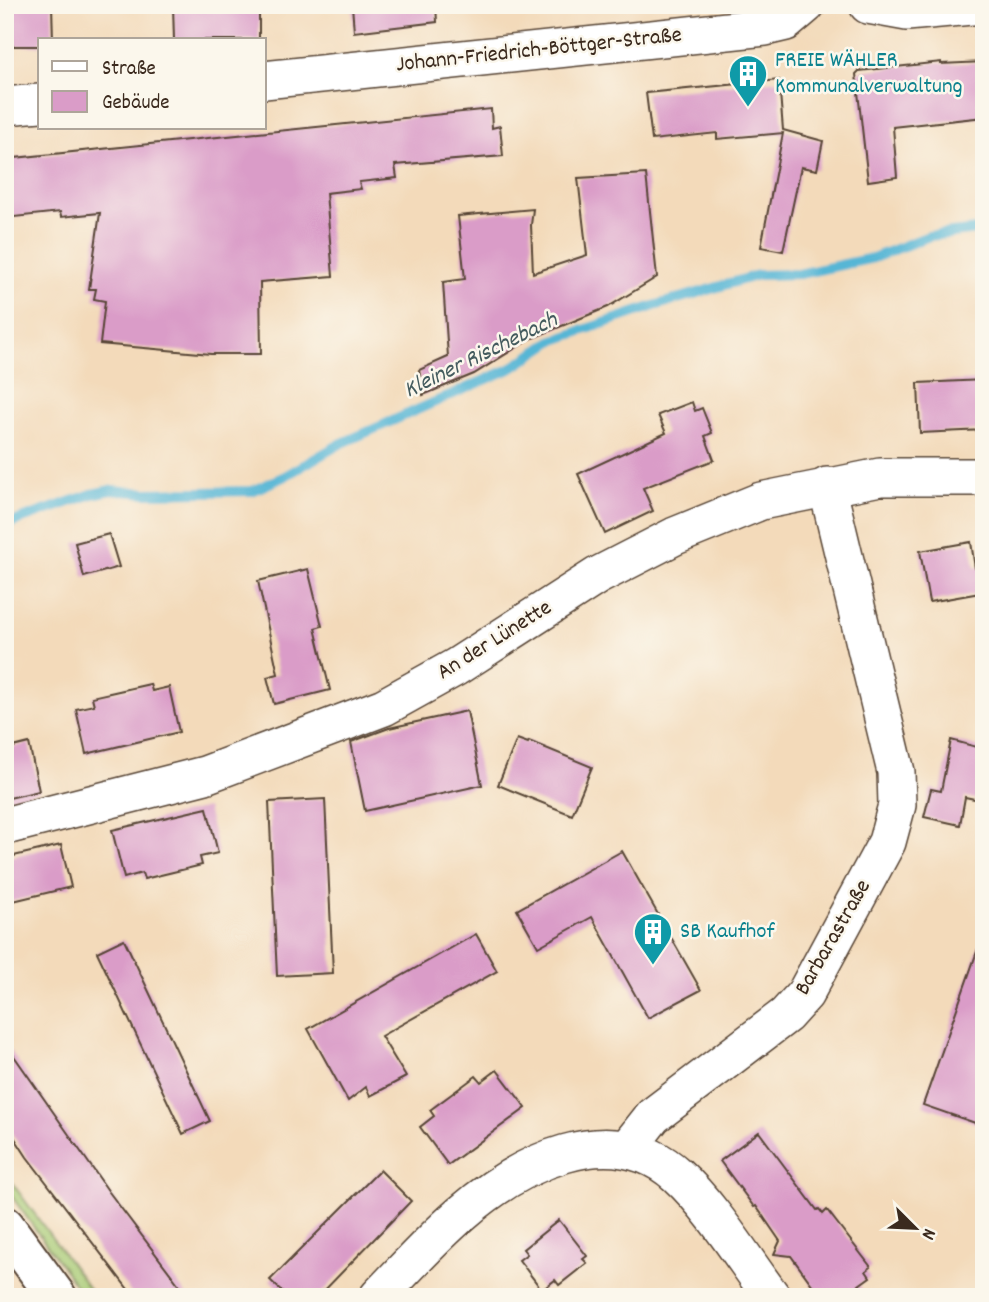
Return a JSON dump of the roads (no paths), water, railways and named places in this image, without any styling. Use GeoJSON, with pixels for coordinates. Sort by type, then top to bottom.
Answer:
{"type":"FeatureCollection","features":[{"type":"Feature","properties":{"kind":"main road"},"geometry":{"type":"LineString","coordinates":[[5,1226],[57,1297]]}},
{"type":"Feature","properties":{"kind":"street","name":"Johann-Friedrich-Böttger-Straße"},"geometry":{"type":"LineString","coordinates":[[266,80],[765,27],[786,22],[806,5]]}},
{"type":"Feature","properties":{"kind":"street"},"geometry":{"type":"LineString","coordinates":[[868,5],[907,12],[982,5]]}},
{"type":"Feature","properties":{"kind":"street"},"geometry":{"type":"LineString","coordinates":[[5,106],[38,103]]}},
{"type":"Feature","properties":{"kind":"street","name":"An der Lünette"},"geometry":{"type":"LineString","coordinates":[[5,827],[205,775],[384,707],[456,667],[597,576],[675,536],[761,500],[880,477],[984,477]]}},
{"type":"Feature","properties":{"kind":"street","name":"Barbarastraße"},"geometry":{"type":"LineString","coordinates":[[627,1149],[653,1116],[786,1015],[805,994],[887,842],[897,806],[897,772],[827,486]]}},
{"type":"Feature","properties":{"kind":"street"},"geometry":{"type":"LineString","coordinates":[[378,1297],[461,1214],[499,1185],[537,1163],[569,1152],[596,1147],[627,1149],[650,1158],[675,1173],[697,1196],[772,1297]]}},
{"type":"Feature","properties":{"kind":"waterway","name":"Kleiner Rischebach"},"geometry":{"type":"LineString","coordinates":[[5,525],[92,494],[111,490],[147,493],[252,491],[285,476],[340,444],[512,368],[552,341],[654,306],[758,275],[799,274],[873,258],[929,236],[984,229]]}},
{"type":"Feature","properties":{"kind":"place","name":"FREIE WÄHLER Kommunalverwaltung"},"geometry":{"type":"Point","coordinates":[748,108]}},
{"type":"Feature","properties":{"kind":"place","name":"SB Kaufhof"},"geometry":{"type":"Point","coordinates":[653,966]}}]}
